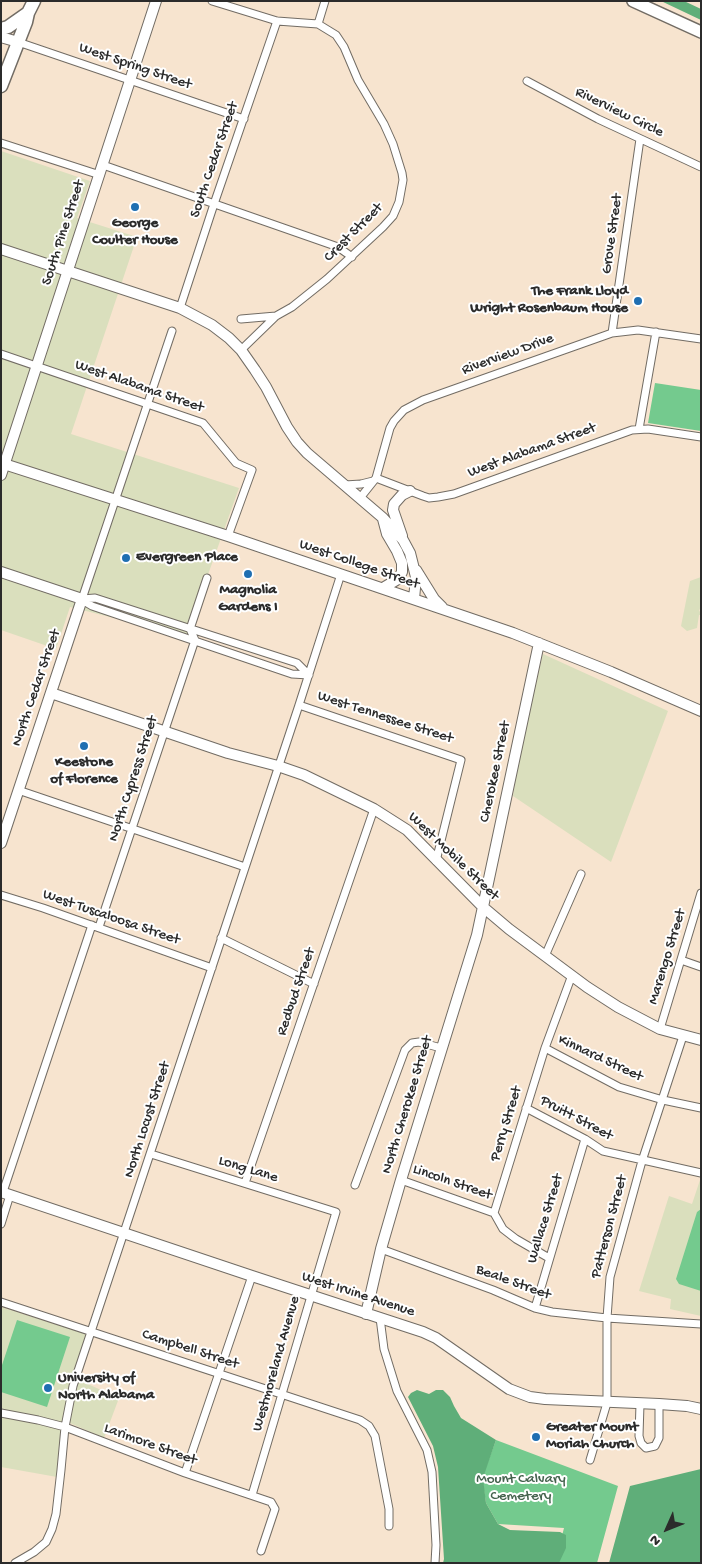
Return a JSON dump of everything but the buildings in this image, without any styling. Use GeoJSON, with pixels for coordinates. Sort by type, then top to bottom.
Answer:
{"type":"FeatureCollection","features":[{"type":"Feature","properties":{"kind":"highway"},"geometry":{"type":"LineString","coordinates":[[29,12],[34,15],[42,1]]}},
{"type":"Feature","properties":{"kind":"highway"},"geometry":{"type":"LineString","coordinates":[[1,29],[8,27],[29,12]]}},
{"type":"Feature","properties":{"kind":"highway"},"geometry":{"type":"LineString","coordinates":[[1,86],[29,12]]}},
{"type":"Feature","properties":{"kind":"main road"},"geometry":{"type":"LineString","coordinates":[[633,1],[701,32]]}},
{"type":"Feature","properties":{"kind":"street","name":"South Pine Street"},"geometry":{"type":"LineString","coordinates":[[1,475],[3,464],[37,366],[156,1]]}},
{"type":"Feature","properties":{"kind":"street"},"geometry":{"type":"LineString","coordinates":[[212,1],[277,21],[318,24],[325,1]]}},
{"type":"Feature","properties":{"kind":"street","name":"South Cedar Street"},"geometry":{"type":"LineString","coordinates":[[180,308],[277,21]]}},
{"type":"Feature","properties":{"kind":"street","name":"Crest Street"},"geometry":{"type":"LineString","coordinates":[[242,350],[276,316],[316,289],[383,227],[393,216],[401,195],[402,173],[387,131],[336,34],[318,24]]}},
{"type":"Feature","properties":{"kind":"street"},"geometry":{"type":"LineString","coordinates":[[1,36],[18,42]]}},
{"type":"Feature","properties":{"kind":"street","name":"West Spring Street"},"geometry":{"type":"LineString","coordinates":[[18,42],[244,119]]}},
{"type":"Feature","properties":{"kind":"street","name":"Riverview Circle"},"geometry":{"type":"LineString","coordinates":[[527,81],[598,119],[701,167]]}},
{"type":"Feature","properties":{"kind":"street","name":"Grove Street"},"geometry":{"type":"LineString","coordinates":[[612,333],[640,139]]}},
{"type":"Feature","properties":{"kind":"street"},"geometry":{"type":"LineString","coordinates":[[1,143],[101,170],[214,204],[338,247],[352,257]]}},
{"type":"Feature","properties":{"kind":"street"},"geometry":{"type":"LineString","coordinates":[[1,249],[180,308],[212,325],[242,350],[266,387],[297,442],[307,453],[382,518],[403,540]]}},
{"type":"Feature","properties":{"kind":"street"},"geometry":{"type":"LineString","coordinates":[[241,319],[276,316]]}},
{"type":"Feature","properties":{"kind":"street","name":"Riverview Drive"},"geometry":{"type":"LineString","coordinates":[[360,498],[375,479],[390,428],[398,416],[410,406],[612,333],[630,330],[701,339]]}},
{"type":"Feature","properties":{"kind":"street"},"geometry":{"type":"LineString","coordinates":[[82,599],[172,331]]}},
{"type":"Feature","properties":{"kind":"street"},"geometry":{"type":"LineString","coordinates":[[639,429],[656,332]]}},
{"type":"Feature","properties":{"kind":"street","name":"West Alabama Street"},"geometry":{"type":"LineString","coordinates":[[1,354],[203,423],[236,463],[252,470],[228,536]]}},
{"type":"Feature","properties":{"kind":"street","name":"West Alabama Street"},"geometry":{"type":"LineString","coordinates":[[375,479],[429,498],[454,494],[623,432],[648,429],[701,437]]}},
{"type":"Feature","properties":{"kind":"street","name":"West College Street"},"geometry":{"type":"LineString","coordinates":[[3,464],[228,536],[442,608],[539,643],[701,711]]}},
{"type":"Feature","properties":{"kind":"street"},"geometry":{"type":"LineString","coordinates":[[345,485],[361,484],[375,479]]}},
{"type":"Feature","properties":{"kind":"street"},"geometry":{"type":"LineString","coordinates":[[410,491],[398,499],[394,504],[393,510],[414,565],[416,577],[414,599]]}},
{"type":"Feature","properties":{"kind":"street"},"geometry":{"type":"LineString","coordinates":[[382,518],[387,534],[402,563],[402,572],[398,579],[383,588]]}},
{"type":"Feature","properties":{"kind":"street"},"geometry":{"type":"LineString","coordinates":[[414,565],[434,599],[442,608]]}},
{"type":"Feature","properties":{"kind":"street","name":"West Tennessee Street"},"geometry":{"type":"LineString","coordinates":[[1,572],[82,599],[92,606],[292,674],[309,675]]}},
{"type":"Feature","properties":{"kind":"street","name":"North Locust Street"},"geometry":{"type":"LineString","coordinates":[[15,1563],[34,1552],[46,1542],[52,1529],[56,1514],[65,1428],[73,1386],[246,867],[341,574]]}},
{"type":"Feature","properties":{"kind":"street"},"geometry":{"type":"LineString","coordinates":[[195,640],[190,629],[208,578]]}},
{"type":"Feature","properties":{"kind":"street","name":"West Tennessee Street"},"geometry":{"type":"LineString","coordinates":[[82,599],[94,598],[297,663],[309,675]]}},
{"type":"Feature","properties":{"kind":"street","name":"North Cedar Street"},"geometry":{"type":"LineString","coordinates":[[1,843],[82,599]]}},
{"type":"Feature","properties":{"kind":"street","name":"North Cypress Street"},"geometry":{"type":"LineString","coordinates":[[1,1224],[5,1193],[95,926],[132,830],[195,640]]}},
{"type":"Feature","properties":{"kind":"street","name":"Cherokee Street"},"geometry":{"type":"LineString","coordinates":[[482,907],[539,643]]}},
{"type":"Feature","properties":{"kind":"street","name":"West Mobile Street"},"geometry":{"type":"LineString","coordinates":[[51,693],[228,753],[304,775],[374,809],[407,830],[482,907],[572,975],[618,1007],[660,1029],[683,1036],[700,1037]]}},
{"type":"Feature","properties":{"kind":"street","name":"West Tennessee Street"},"geometry":{"type":"LineString","coordinates":[[299,706],[461,760],[436,861]]}},
{"type":"Feature","properties":{"kind":"street"},"geometry":{"type":"LineString","coordinates":[[18,790],[246,867]]}},
{"type":"Feature","properties":{"kind":"street","name":"Redbud Street"},"geometry":{"type":"LineString","coordinates":[[245,1184],[374,809]]}},
{"type":"Feature","properties":{"kind":"street"},"geometry":{"type":"LineString","coordinates":[[545,956],[582,874]]}},
{"type":"Feature","properties":{"kind":"street","name":"Marengo Street"},"geometry":{"type":"LineString","coordinates":[[660,1029],[701,893]]}},
{"type":"Feature","properties":{"kind":"street","name":"West Tuscaloosa Street"},"geometry":{"type":"LineString","coordinates":[[1,895],[212,968]]}},
{"type":"Feature","properties":{"kind":"street","name":"North Cherokee Street"},"geometry":{"type":"LineString","coordinates":[[366,1314],[381,1249],[477,935],[482,907]]}},
{"type":"Feature","properties":{"kind":"street"},"geometry":{"type":"LineString","coordinates":[[221,938],[314,984]]}},
{"type":"Feature","properties":{"kind":"street"},"geometry":{"type":"LineString","coordinates":[[682,960],[701,967]]}},
{"type":"Feature","properties":{"kind":"street","name":"Perry Street"},"geometry":{"type":"LineString","coordinates":[[494,1213],[545,1048],[572,975]]}},
{"type":"Feature","properties":{"kind":"street","name":"Patterson Street"},"geometry":{"type":"LineString","coordinates":[[590,1460],[607,1403],[607,1318],[610,1277],[642,1161],[683,1036]]}},
{"type":"Feature","properties":{"kind":"street"},"geometry":{"type":"LineString","coordinates":[[355,1185],[404,1050],[412,1043],[418,1042],[441,1048]]}},
{"type":"Feature","properties":{"kind":"street","name":"Kinnard Street"},"geometry":{"type":"LineString","coordinates":[[545,1048],[619,1087],[663,1100],[701,1108]]}},
{"type":"Feature","properties":{"kind":"street","name":"Pruitt Street"},"geometry":{"type":"LineString","coordinates":[[526,1108],[585,1139],[603,1151],[701,1173]]}},
{"type":"Feature","properties":{"kind":"street","name":"Wallace Street"},"geometry":{"type":"LineString","coordinates":[[535,1308],[585,1139]]}},
{"type":"Feature","properties":{"kind":"street","name":"Long Lane"},"geometry":{"type":"LineString","coordinates":[[151,1154],[336,1212]]}},
{"type":"Feature","properties":{"kind":"street","name":"Lincoln Street"},"geometry":{"type":"LineString","coordinates":[[401,1180],[494,1213]]}},
{"type":"Feature","properties":{"kind":"street","name":"West Irvine Avenue"},"geometry":{"type":"LineString","coordinates":[[5,1193],[423,1332],[436,1338],[509,1389],[530,1396],[545,1400],[659,1404],[701,1409]]}},
{"type":"Feature","properties":{"kind":"street","name":"Westmoreland Avenue"},"geometry":{"type":"LineString","coordinates":[[252,1495],[336,1212]]}},
{"type":"Feature","properties":{"kind":"street"},"geometry":{"type":"LineString","coordinates":[[494,1213],[503,1229],[516,1239],[549,1258]]}},
{"type":"Feature","properties":{"kind":"street","name":"Beale Street"},"geometry":{"type":"LineString","coordinates":[[381,1249],[493,1290],[535,1308],[559,1314],[701,1324]]}},
{"type":"Feature","properties":{"kind":"street"},"geometry":{"type":"LineString","coordinates":[[185,1473],[252,1276]]}},
{"type":"Feature","properties":{"kind":"street","name":"Campbell Street"},"geometry":{"type":"LineString","coordinates":[[1,1302],[360,1420],[369,1426],[375,1436],[389,1508],[388,1526]]}},
{"type":"Feature","properties":{"kind":"street"},"geometry":{"type":"LineString","coordinates":[[380,1318],[384,1349],[396,1391],[427,1450],[430,1464],[436,1545],[435,1563]]}},
{"type":"Feature","properties":{"kind":"street"},"geometry":{"type":"LineString","coordinates":[[640,1404],[639,1436],[641,1443],[646,1448],[655,1446],[658,1438],[659,1404]]}},
{"type":"Feature","properties":{"kind":"street","name":"Larimore Street"},"geometry":{"type":"LineString","coordinates":[[1,1413],[38,1420],[65,1428],[185,1473],[271,1502],[275,1509],[261,1551]]}},
{"type":"Feature","properties":{"kind":"shaded area"},"geometry":{"type":"Polygon","coordinates":[[[1,151],[90,181],[77,218],[137,237],[71,434],[239,488],[186,636],[70,607],[56,649],[1,630],[1,151]]]}},
{"type":"Feature","properties":{"kind":"shaded area"},"geometry":{"type":"Polygon","coordinates":[[[701,577],[701,606],[699,611],[701,615],[699,615],[697,628],[687,631],[681,626],[690,581],[701,577]]]}},
{"type":"Feature","properties":{"kind":"shaded area"},"geometry":{"type":"Polygon","coordinates":[[[543,654],[668,711],[611,862],[513,796],[521,744],[543,654]]]}},
{"type":"Feature","properties":{"kind":"shaded area"},"geometry":{"type":"Polygon","coordinates":[[[701,1177],[701,1316],[670,1309],[671,1299],[639,1291],[669,1196],[692,1204],[701,1177]]]}},
{"type":"Feature","properties":{"kind":"shaded area","name":"University of North Alabama"},"geometry":{"type":"Polygon","coordinates":[[[1,1307],[86,1334],[72,1377],[119,1398],[104,1438],[63,1420],[57,1477],[1,1467],[1,1307]]]}},
{"type":"Feature","properties":{"kind":"green space"},"geometry":{"type":"Polygon","coordinates":[[[661,1],[684,1],[701,9],[701,20],[661,1]]]}},
{"type":"Feature","properties":{"kind":"green space"},"geometry":{"type":"Polygon","coordinates":[[[655,383],[701,390],[701,431],[648,423],[655,383]]]}},
{"type":"Feature","properties":{"kind":"green space"},"geometry":{"type":"Polygon","coordinates":[[[701,1209],[701,1291],[679,1284],[676,1279],[697,1212],[701,1209]]]}},
{"type":"Feature","properties":{"kind":"green space"},"geometry":{"type":"Polygon","coordinates":[[[17,1320],[70,1337],[47,1407],[1,1392],[1,1368],[17,1320]]]}},
{"type":"Feature","properties":{"kind":"green space"},"geometry":{"type":"Polygon","coordinates":[[[417,1390],[429,1394],[436,1390],[443,1390],[450,1397],[461,1418],[496,1440],[483,1478],[486,1503],[498,1524],[510,1530],[560,1532],[566,1535],[566,1548],[559,1563],[443,1563],[438,1467],[433,1446],[408,1397],[417,1390]]]}},
{"type":"Feature","properties":{"kind":"green space","name":"Mount Calvary Cemetery"},"geometry":{"type":"Polygon","coordinates":[[[496,1440],[618,1486],[597,1563],[555,1563],[564,1528],[498,1524],[486,1503],[482,1478],[496,1440]]]}},
{"type":"Feature","properties":{"kind":"green space"},"geometry":{"type":"Polygon","coordinates":[[[701,1469],[701,1563],[609,1563],[630,1486],[701,1469]]]}},
{"type":"Feature","properties":{"kind":"place","name":"George Coulter House"},"geometry":{"type":"Point","coordinates":[135,207]}},
{"type":"Feature","properties":{"kind":"place","name":"The Frank Lloyd Wright Rosenbaum House"},"geometry":{"type":"Point","coordinates":[638,301]}},
{"type":"Feature","properties":{"kind":"place","name":"Evergreen Place"},"geometry":{"type":"Point","coordinates":[126,558]}},
{"type":"Feature","properties":{"kind":"place","name":"Magnolia Gardens I"},"geometry":{"type":"Point","coordinates":[248,574]}},
{"type":"Feature","properties":{"kind":"place","name":"Keestone of Florence"},"geometry":{"type":"Point","coordinates":[84,746]}},
{"type":"Feature","properties":{"kind":"place","name":"University of North Alabama"},"geometry":{"type":"Point","coordinates":[48,1388]}},
{"type":"Feature","properties":{"kind":"place","name":"Greater Mount Moriah Church"},"geometry":{"type":"Point","coordinates":[536,1437]}}]}
